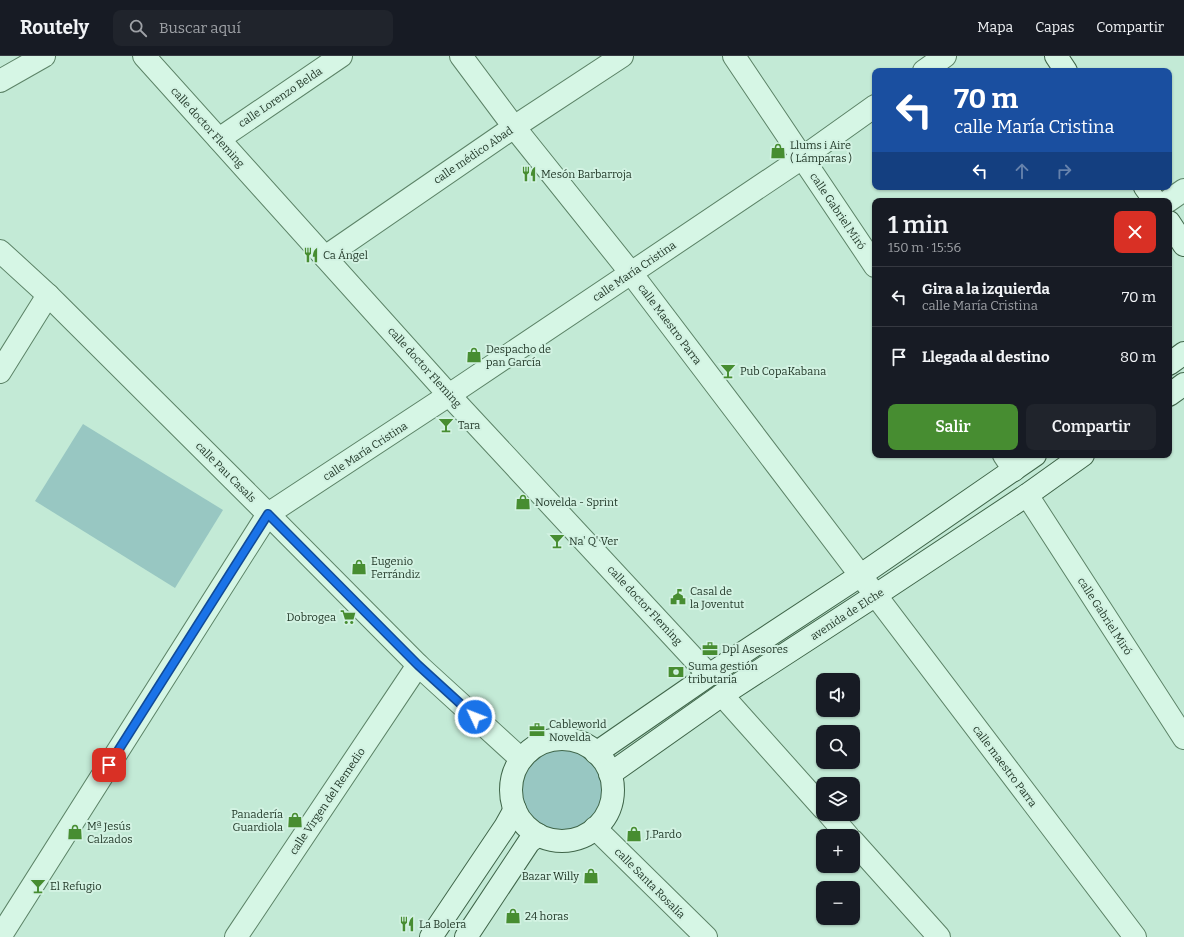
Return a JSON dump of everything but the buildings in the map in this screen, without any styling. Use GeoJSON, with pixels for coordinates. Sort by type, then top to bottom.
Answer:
{"type":"FeatureCollection","features":[{"type":"Feature","properties":{"kind":"street"},"geometry":{"type":"LineString","coordinates":[[0,81],[44,56]]}},
{"type":"Feature","properties":{"kind":"street","name":"calle doctor Fleming"},"geometry":{"type":"LineString","coordinates":[[144,56],[449,395],[709,675]]}},
{"type":"Feature","properties":{"kind":"street","name":"calle Lorenzo Belda"},"geometry":{"type":"LineString","coordinates":[[219,139],[341,56]]}},
{"type":"Feature","properties":{"kind":"street","name":"calle Maestro Parra"},"geometry":{"type":"LineString","coordinates":[[461,56],[514,127],[631,273],[876,595]]}},
{"type":"Feature","properties":{"kind":"street","name":"calle médico Abad"},"geometry":{"type":"LineString","coordinates":[[325,257],[514,127],[622,56]]}},
{"type":"Feature","properties":{"kind":"street","name":"calle Gabriel Miró"},"geometry":{"type":"LineString","coordinates":[[734,56],[872,262]]}},
{"type":"Feature","properties":{"kind":"street"},"geometry":{"type":"LineString","coordinates":[[928,68],[945,56]]}},
{"type":"Feature","properties":{"kind":"street"},"geometry":{"type":"LineString","coordinates":[[1056,56],[1064,68]]}},
{"type":"Feature","properties":{"kind":"street","name":"calle María Cristina"},"geometry":{"type":"LineString","coordinates":[[0,937],[268,514],[631,273],[802,158],[872,108]]}},
{"type":"Feature","properties":{"kind":"street"},"geometry":{"type":"LineString","coordinates":[[1172,198],[1184,190]]}},
{"type":"Feature","properties":{"kind":"street"},"geometry":{"type":"LineString","coordinates":[[1172,227],[1184,245]]}},
{"type":"Feature","properties":{"kind":"street","name":"calle Pau Casals"},"geometry":{"type":"LineString","coordinates":[[0,251],[48,295],[418,665],[521,760]]}},
{"type":"Feature","properties":{"kind":"street"},"geometry":{"type":"LineString","coordinates":[[0,372],[48,295]]}},
{"type":"Feature","properties":{"kind":"street"},"geometry":{"type":"LineString","coordinates":[[1172,362],[1184,353]]}},
{"type":"Feature","properties":{"kind":"street"},"geometry":{"type":"LineString","coordinates":[[1172,393],[1184,384]]}},
{"type":"Feature","properties":{"kind":"street"},"geometry":{"type":"LineString","coordinates":[[596,753],[709,675],[861,575],[1009,462],[1024,458]]}},
{"type":"Feature","properties":{"kind":"street","name":"avenida de Elche"},"geometry":{"type":"LineString","coordinates":[[610,774],[722,695],[1027,495],[1079,458]]}},
{"type":"Feature","properties":{"kind":"street","name":"calle Gabriel Miró"},"geometry":{"type":"LineString","coordinates":[[1027,495],[1184,738]]}},
{"type":"Feature","properties":{"kind":"street","name":"calle maestro Parra"},"geometry":{"type":"LineString","coordinates":[[876,595],[1135,937]]}},
{"type":"Feature","properties":{"kind":"street","name":"calle Virgen del Remedio"},"geometry":{"type":"LineString","coordinates":[[236,937],[418,665]]}},
{"type":"Feature","properties":{"kind":"street"},"geometry":{"type":"LineString","coordinates":[[722,695],[816,800]]}},
{"type":"Feature","properties":{"kind":"street"},"geometry":{"type":"LineString","coordinates":[[558,739],[575,740],[590,747],[596,753],[602,759],[610,774],[613,788],[611,804],[605,817],[595,828],[582,836],[567,840],[552,840],[538,834],[524,824],[515,809],[511,795],[512,779],[517,765],[527,753],[541,743],[558,739]]}},
{"type":"Feature","properties":{"kind":"street"},"geometry":{"type":"LineString","coordinates":[[431,937],[505,827],[515,809]]}},
{"type":"Feature","properties":{"kind":"street"},"geometry":{"type":"LineString","coordinates":[[835,821],[842,829]]}},
{"type":"Feature","properties":{"kind":"street","name":"calle Santa Rosalía"},"geometry":{"type":"LineString","coordinates":[[595,828],[706,937]]}},
{"type":"Feature","properties":{"kind":"street"},"geometry":{"type":"LineString","coordinates":[[466,937],[529,842],[538,834]]}},
{"type":"Feature","properties":{"kind":"street"},"geometry":{"type":"LineString","coordinates":[[860,849],[939,937]]}},
{"type":"Feature","properties":{"kind":"shaded area"},"geometry":{"type":"Polygon","coordinates":[[[83,424],[223,510],[175,588],[35,501],[83,424]]]}},
{"type":"Feature","properties":{"kind":"shaded area"},"geometry":{"type":"Polygon","coordinates":[[[563,749],[571,750],[586,756],[598,768],[604,783],[604,799],[598,814],[586,826],[571,832],[563,833],[555,832],[540,826],[528,814],[522,799],[521,791],[522,783],[528,768],[540,756],[555,750],[563,749]]]}},
{"type":"Feature","properties":{"kind":"place","name":"Llums i Aire ( Lámparas )"},"geometry":{"type":"Point","coordinates":[778,151]}},
{"type":"Feature","properties":{"kind":"place","name":"Mesón Barbarroja"},"geometry":{"type":"Point","coordinates":[529,174]}},
{"type":"Feature","properties":{"kind":"place","name":"Ca Ángel"},"geometry":{"type":"Point","coordinates":[311,255]}},
{"type":"Feature","properties":{"kind":"place","name":"Despacho de pan García"},"geometry":{"type":"Point","coordinates":[474,355]}},
{"type":"Feature","properties":{"kind":"place","name":"Pub CopaKabana"},"geometry":{"type":"Point","coordinates":[728,371]}},
{"type":"Feature","properties":{"kind":"place","name":"Tara"},"geometry":{"type":"Point","coordinates":[446,425]}},
{"type":"Feature","properties":{"kind":"place","name":"Novelda - Sprint"},"geometry":{"type":"Point","coordinates":[523,502]}},
{"type":"Feature","properties":{"kind":"place","name":"Na' Q' Ver"},"geometry":{"type":"Point","coordinates":[557,541]}},
{"type":"Feature","properties":{"kind":"place","name":"Eugenio Ferrándiz"},"geometry":{"type":"Point","coordinates":[359,567]}},
{"type":"Feature","properties":{"kind":"place","name":"Casal de la Joventut"},"geometry":{"type":"Point","coordinates":[678,597]}},
{"type":"Feature","properties":{"kind":"place","name":"Dobrogea"},"geometry":{"type":"Point","coordinates":[348,617]}},
{"type":"Feature","properties":{"kind":"place","name":"Dpl Asesores"},"geometry":{"type":"Point","coordinates":[710,649]}},
{"type":"Feature","properties":{"kind":"place","name":"Suma gestión tributaria"},"geometry":{"type":"Point","coordinates":[676,672]}},
{"type":"Feature","properties":{"kind":"place","name":"Cableworld Novelda"},"geometry":{"type":"Point","coordinates":[537,730]}},
{"type":"Feature","properties":{"kind":"place","name":"Panadería Guardiola"},"geometry":{"type":"Point","coordinates":[295,820]}},
{"type":"Feature","properties":{"kind":"place","name":"Mª Jesús Calzados"},"geometry":{"type":"Point","coordinates":[75,832]}},
{"type":"Feature","properties":{"kind":"place","name":"J.Pardo"},"geometry":{"type":"Point","coordinates":[634,834]}},
{"type":"Feature","properties":{"kind":"place","name":"Bazar Willy"},"geometry":{"type":"Point","coordinates":[591,876]}},
{"type":"Feature","properties":{"kind":"place","name":"El Refugio"},"geometry":{"type":"Point","coordinates":[38,886]}},
{"type":"Feature","properties":{"kind":"place","name":"24 horas"},"geometry":{"type":"Point","coordinates":[513,916]}},
{"type":"Feature","properties":{"kind":"place","name":"La Bolera"},"geometry":{"type":"Point","coordinates":[407,924]}},
{"type":"Feature","properties":{"kind":"route"},"geometry":{"type":"LineString","coordinates":[[109,765],[268,514],[418,665],[475,717]]}}]}
